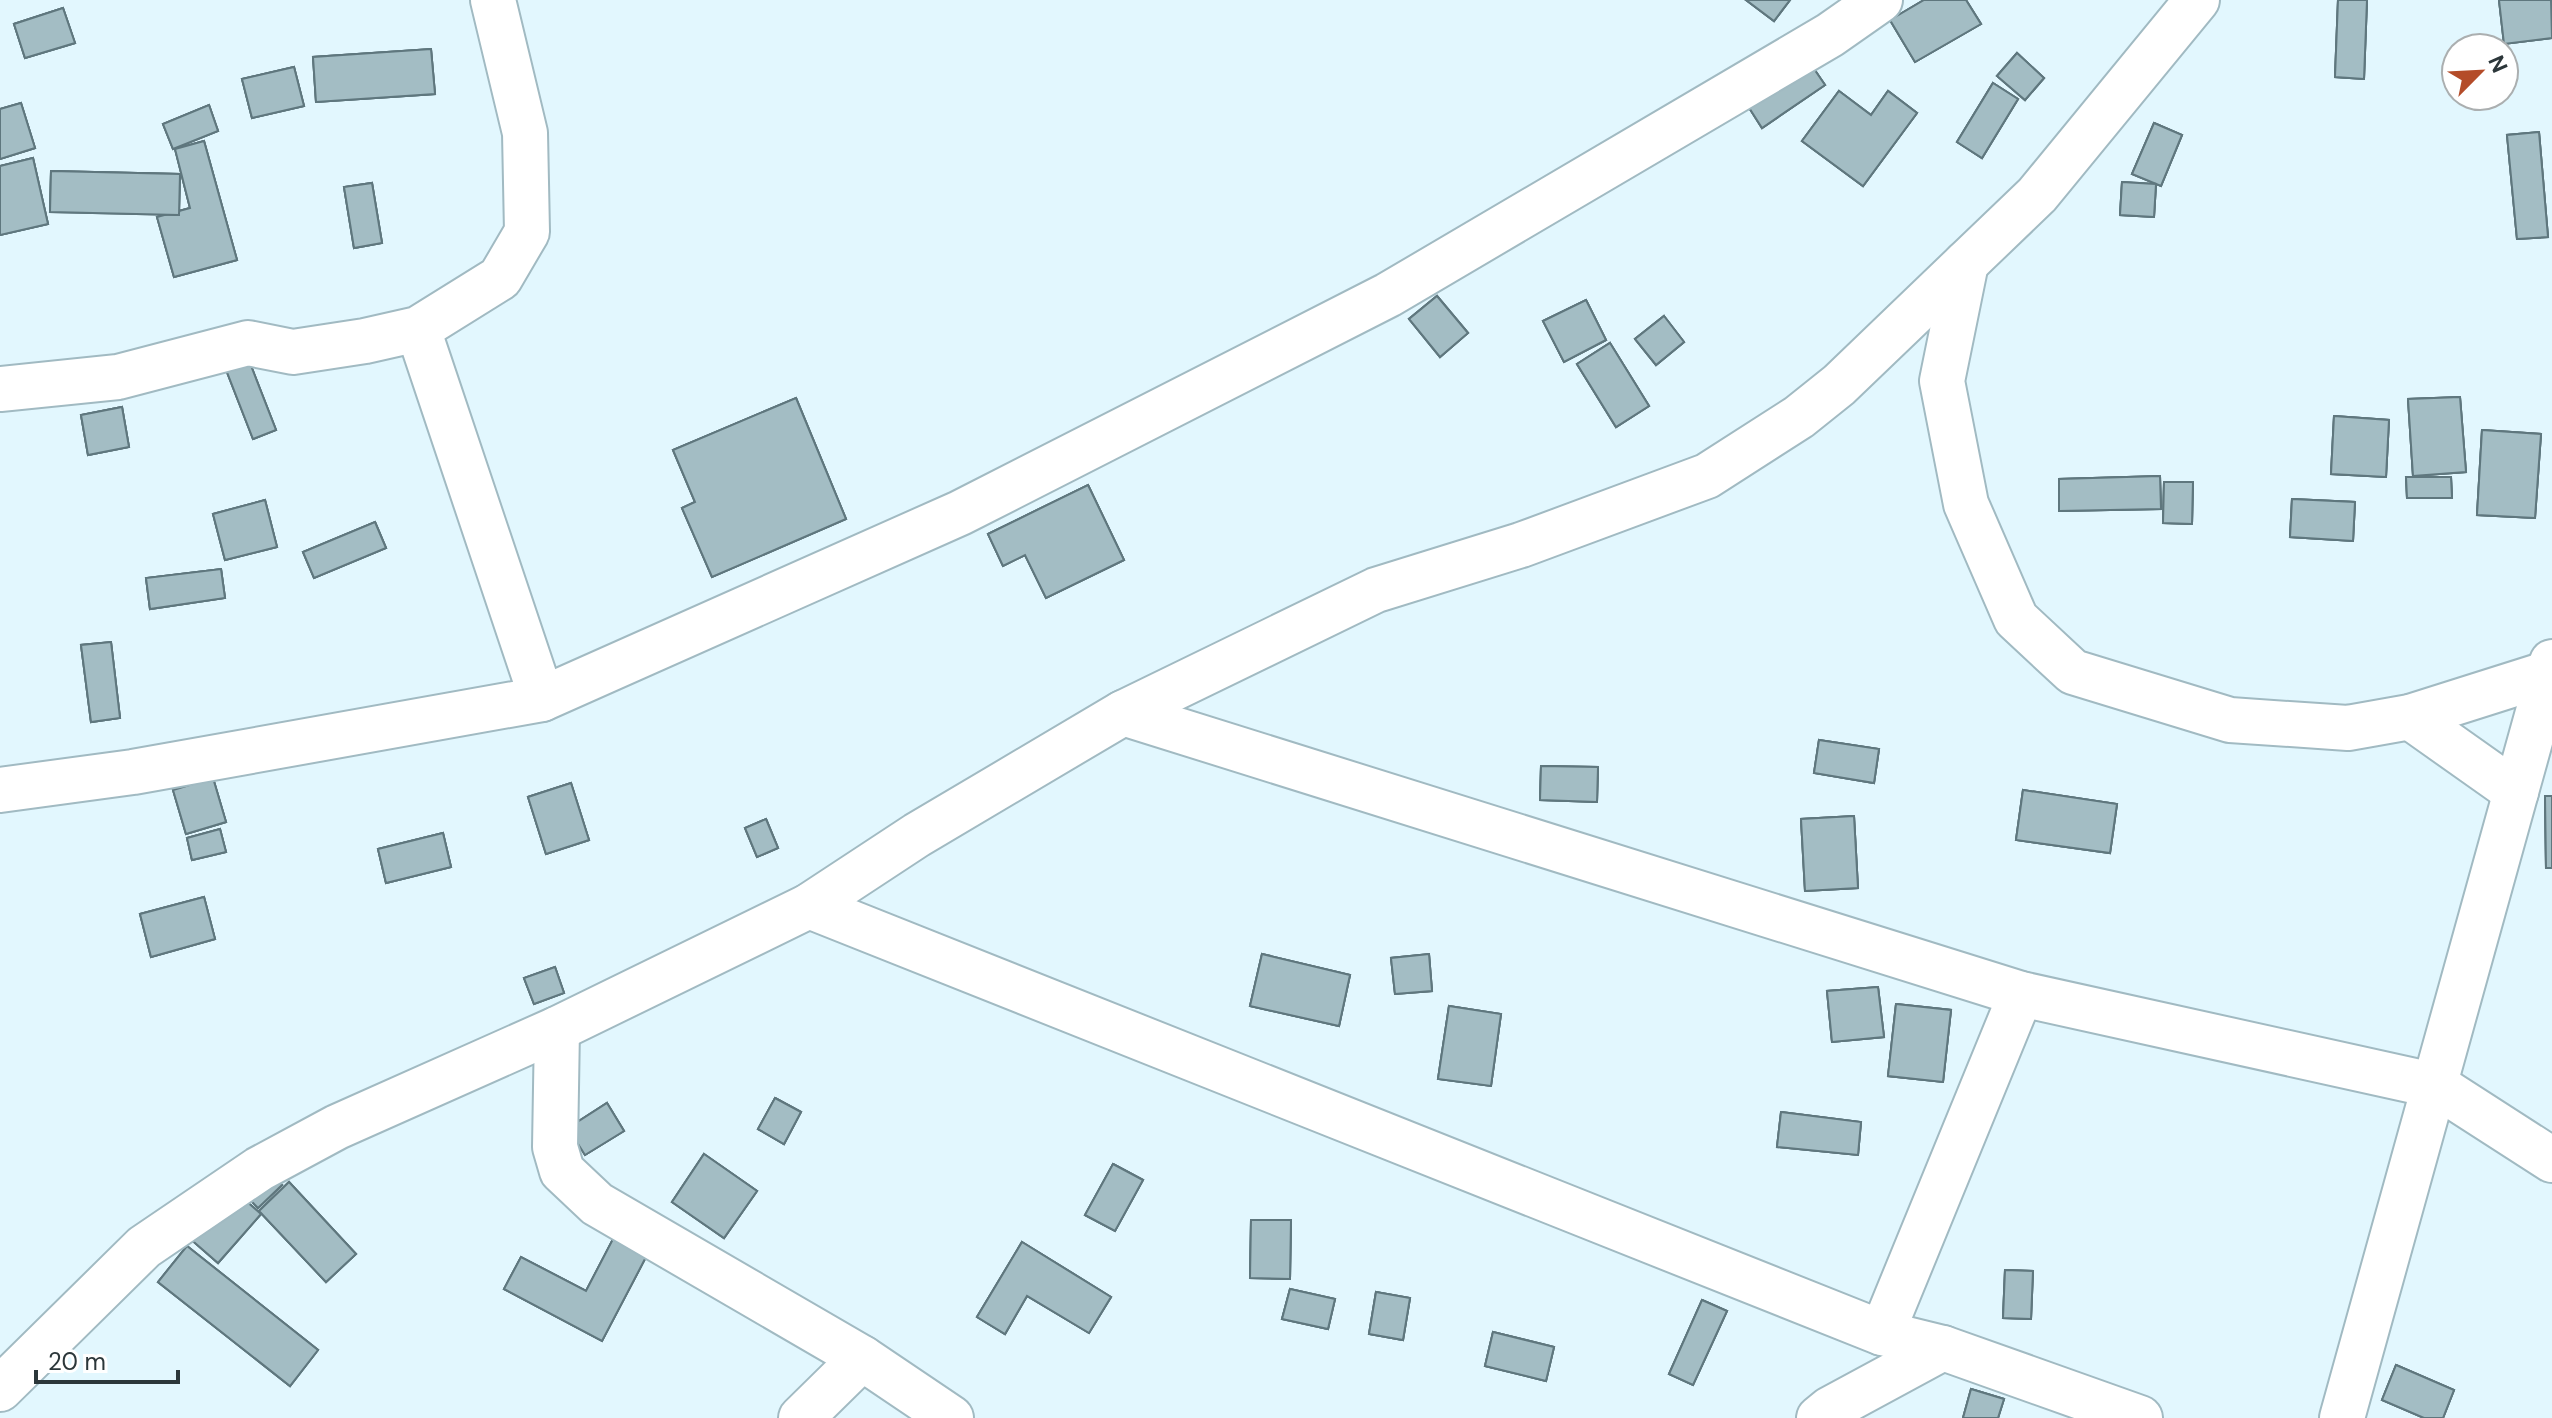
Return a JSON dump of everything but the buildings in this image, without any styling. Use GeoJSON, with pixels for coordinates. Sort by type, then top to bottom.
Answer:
{"type":"FeatureCollection","features":[{"type":"Feature","properties":{"kind":"street"},"geometry":{"type":"LineString","coordinates":[[0,389],[118,377],[248,343],[293,352],[418,329],[500,278],[527,232],[525,133],[493,0]]}},
{"type":"Feature","properties":{"kind":"street"},"geometry":{"type":"LineString","coordinates":[[0,790],[133,772],[542,699],[960,513],[1388,295],[1830,35],[1880,0]]}},
{"type":"Feature","properties":{"kind":"street"},"geometry":{"type":"LineString","coordinates":[[0,1389],[144,1247],[259,1169],[337,1127],[557,1029],[809,906],[917,835],[1123,713],[1376,590],[1521,545],[1707,476],[1799,417],[1839,385],[2037,195],[2197,0]]}},
{"type":"Feature","properties":{"kind":"street"},"geometry":{"type":"LineString","coordinates":[[1966,263],[1942,381],[1966,504],[2016,619],[2073,672],[2230,720],[2348,728],[2548,691],[2516,792],[2437,1086],[2342,1418]]}},
{"type":"Feature","properties":{"kind":"street"},"geometry":{"type":"LineString","coordinates":[[418,329],[542,699]]}},
{"type":"Feature","properties":{"kind":"street"},"geometry":{"type":"LineString","coordinates":[[1123,713],[2021,994],[2437,1086],[2552,1160]]}},
{"type":"Feature","properties":{"kind":"street"},"geometry":{"type":"LineString","coordinates":[[2410,717],[2516,792]]}},
{"type":"Feature","properties":{"kind":"street"},"geometry":{"type":"LineString","coordinates":[[809,906],[1882,1333],[1943,1348],[2140,1418]]}},
{"type":"Feature","properties":{"kind":"street"},"geometry":{"type":"LineString","coordinates":[[1882,1333],[2021,994]]}},
{"type":"Feature","properties":{"kind":"street"},"geometry":{"type":"LineString","coordinates":[[557,1029],[555,1147],[562,1171],[597,1204],[862,1358],[951,1418]]}},
{"type":"Feature","properties":{"kind":"street"},"geometry":{"type":"LineString","coordinates":[[1819,1418],[1830,1409],[1943,1348]]}},
{"type":"Feature","properties":{"kind":"street"},"geometry":{"type":"LineString","coordinates":[[801,1418],[862,1358]]}}]}
